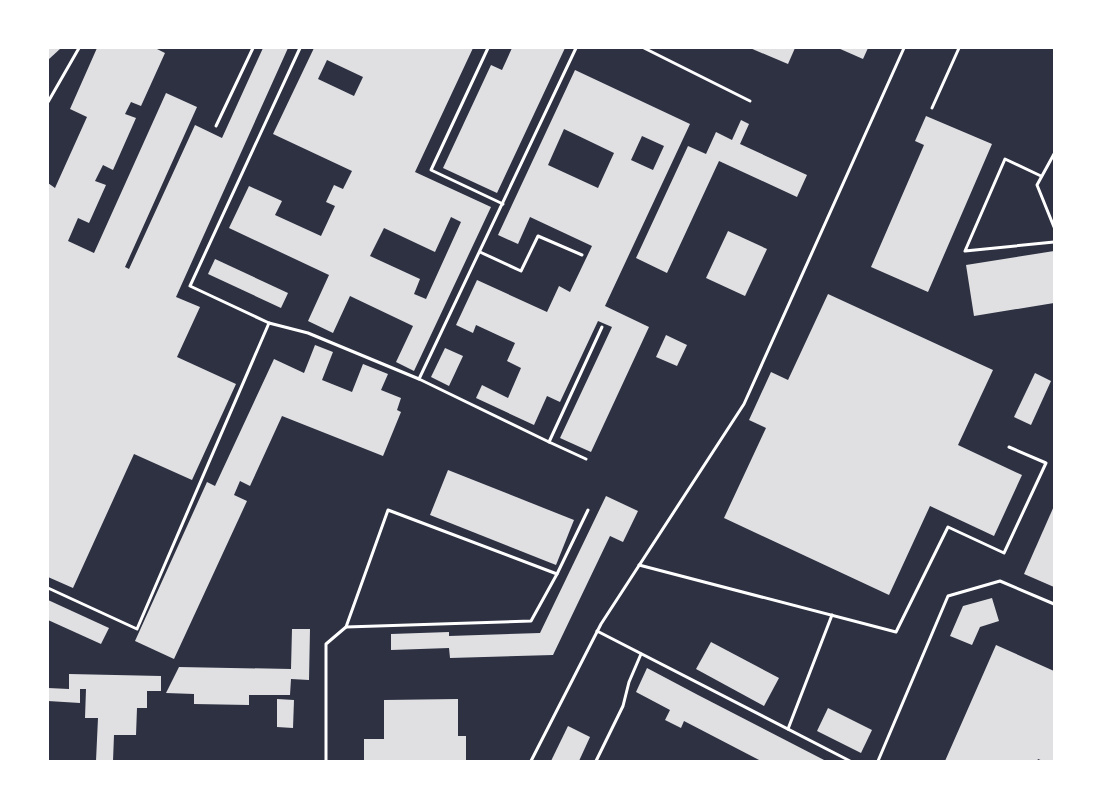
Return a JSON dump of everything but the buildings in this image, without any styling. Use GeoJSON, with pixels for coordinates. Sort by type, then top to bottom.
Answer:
{"type":"FeatureCollection","features":[{"type":"Feature","properties":{"kind":"lane"},"geometry":{"type":"LineString","coordinates":[[48,102],[79,48]]}},
{"type":"Feature","properties":{"kind":"lane"},"geometry":{"type":"LineString","coordinates":[[216,126],[253,48]]}},
{"type":"Feature","properties":{"kind":"lane"},"geometry":{"type":"LineString","coordinates":[[300,48],[190,286],[269,324],[308,333],[420,379],[586,459]]}},
{"type":"Feature","properties":{"kind":"lane"},"geometry":{"type":"LineString","coordinates":[[488,48],[431,170],[503,204]]}},
{"type":"Feature","properties":{"kind":"lane"},"geometry":{"type":"LineString","coordinates":[[420,379],[576,48]]}},
{"type":"Feature","properties":{"kind":"lane"},"geometry":{"type":"LineString","coordinates":[[644,48],[750,101]]}},
{"type":"Feature","properties":{"kind":"lane"},"geometry":{"type":"LineString","coordinates":[[531,761],[601,624],[744,404],[904,48]]}},
{"type":"Feature","properties":{"kind":"lane"},"geometry":{"type":"LineString","coordinates":[[932,108],[959,48]]}},
{"type":"Feature","properties":{"kind":"lane"},"geometry":{"type":"LineString","coordinates":[[1054,154],[1037,185],[1054,227]]}},
{"type":"Feature","properties":{"kind":"lane"},"geometry":{"type":"LineString","coordinates":[[1042,176],[1005,159],[965,251],[1054,242]]}},
{"type":"Feature","properties":{"kind":"lane"},"geometry":{"type":"LineString","coordinates":[[480,252],[521,271],[538,236],[582,255]]}},
{"type":"Feature","properties":{"kind":"lane"},"geometry":{"type":"LineString","coordinates":[[48,588],[137,629],[269,324]]}},
{"type":"Feature","properties":{"kind":"lane"},"geometry":{"type":"LineString","coordinates":[[549,442],[602,327]]}},
{"type":"Feature","properties":{"kind":"lane"},"geometry":{"type":"LineString","coordinates":[[639,565],[896,632],[948,526],[1004,553],[1046,463],[1010,447]]}},
{"type":"Feature","properties":{"kind":"lane"},"geometry":{"type":"LineString","coordinates":[[326,761],[326,644],[346,627],[388,510],[557,574]]}},
{"type":"Feature","properties":{"kind":"lane"},"geometry":{"type":"LineString","coordinates":[[346,627],[530,621],[557,574],[588,510]]}},
{"type":"Feature","properties":{"kind":"lane"},"geometry":{"type":"LineString","coordinates":[[878,761],[948,596],[1000,581],[1054,604]]}},
{"type":"Feature","properties":{"kind":"lane"},"geometry":{"type":"LineString","coordinates":[[788,729],[832,615]]}},
{"type":"Feature","properties":{"kind":"lane"},"geometry":{"type":"LineString","coordinates":[[597,631],[850,761]]}},
{"type":"Feature","properties":{"kind":"lane"},"geometry":{"type":"LineString","coordinates":[[596,761],[623,706],[629,682],[641,654]]}}]}
